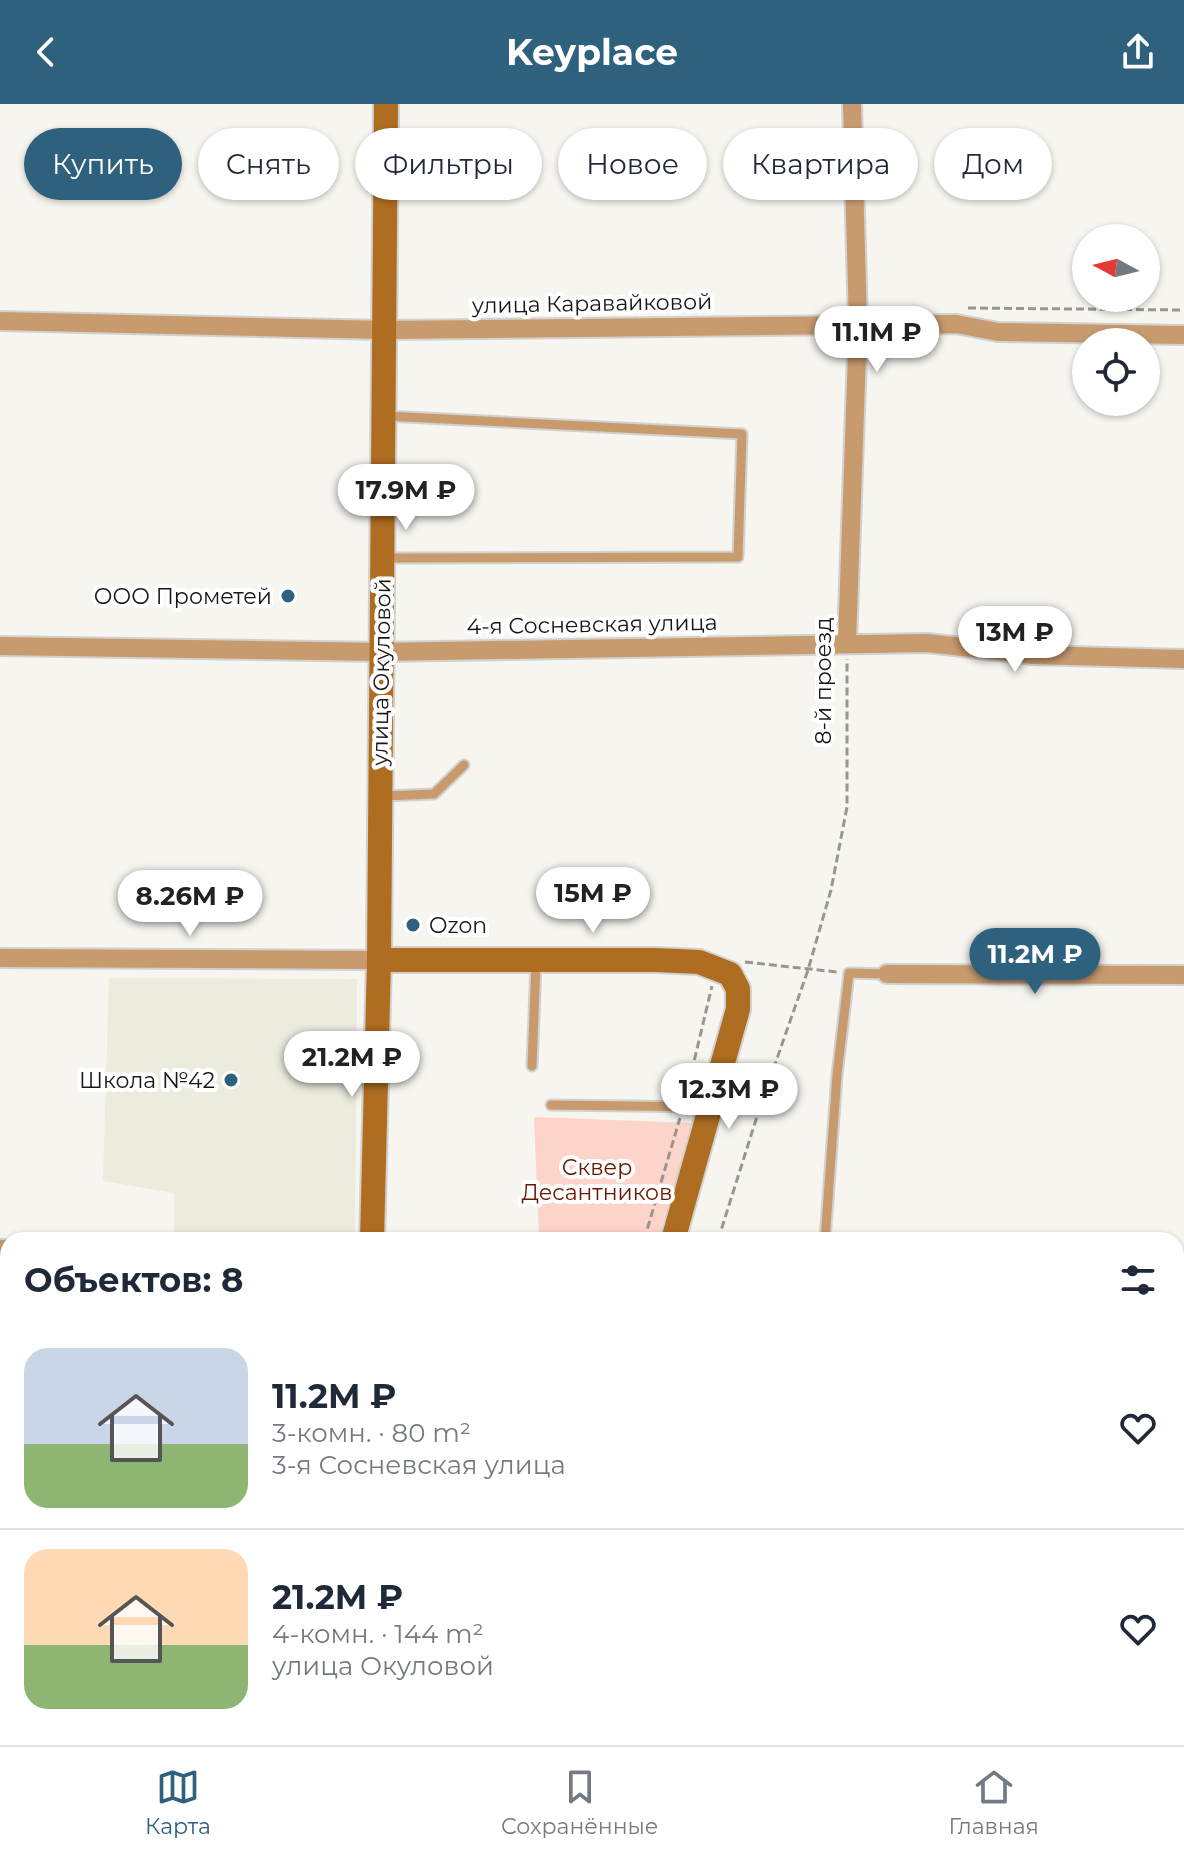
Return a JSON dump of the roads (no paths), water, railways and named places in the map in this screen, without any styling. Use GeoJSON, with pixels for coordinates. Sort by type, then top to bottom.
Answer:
{"type":"FeatureCollection","features":[{"type":"Feature","properties":{"kind":"main road","name":"улица Окуловой"},"geometry":{"type":"LineString","coordinates":[[372,1232],[379,960],[386,104]]}},
{"type":"Feature","properties":{"kind":"main road"},"geometry":{"type":"LineString","coordinates":[[379,960],[656,960],[699,962],[730,974],[738,989],[738,1009],[675,1232]]}},
{"type":"Feature","properties":{"kind":"street","name":"8-й проезд"},"geometry":{"type":"LineString","coordinates":[[847,643],[858,324],[852,104]]}},
{"type":"Feature","properties":{"kind":"street","name":"улица Каравайковой"},"geometry":{"type":"LineString","coordinates":[[0,321],[384,330],[956,324],[998,332],[1184,335]]}},
{"type":"Feature","properties":{"kind":"street","name":"4-я Сосневская улица"},"geometry":{"type":"LineString","coordinates":[[0,646],[381,652],[927,643],[1033,655],[1184,659]]}},
{"type":"Feature","properties":{"kind":"street"},"geometry":{"type":"LineString","coordinates":[[0,958],[379,960]]}},
{"type":"Feature","properties":{"kind":"street"},"geometry":{"type":"LineString","coordinates":[[887,974],[1184,975]]}},
{"type":"Feature","properties":{"kind":"lane"},"geometry":{"type":"LineString","coordinates":[[382,558],[738,557],[742,434],[384,416]]}},
{"type":"Feature","properties":{"kind":"lane"},"geometry":{"type":"LineString","coordinates":[[380,797],[434,794],[464,765]]}},
{"type":"Feature","properties":{"kind":"lane"},"geometry":{"type":"LineString","coordinates":[[532,1066],[536,959]]}},
{"type":"Feature","properties":{"kind":"lane"},"geometry":{"type":"LineString","coordinates":[[826,1232],[837,1075],[849,973],[887,974]]}},
{"type":"Feature","properties":{"kind":"lane"},"geometry":{"type":"LineString","coordinates":[[551,1105],[710,1108]]}},
{"type":"Feature","properties":{"kind":"place","name":"ООО Прометей"},"geometry":{"type":"Point","coordinates":[288,596]}},
{"type":"Feature","properties":{"kind":"place","name":"Ozon"},"geometry":{"type":"Point","coordinates":[413,925]}},
{"type":"Feature","properties":{"kind":"place","name":"Школа №42"},"geometry":{"type":"Point","coordinates":[231,1080]}},
{"type":"Feature","properties":{"kind":"park label","name":"Сквер Десантников"},"geometry":{"type":"Point","coordinates":[597,1180]}}]}
